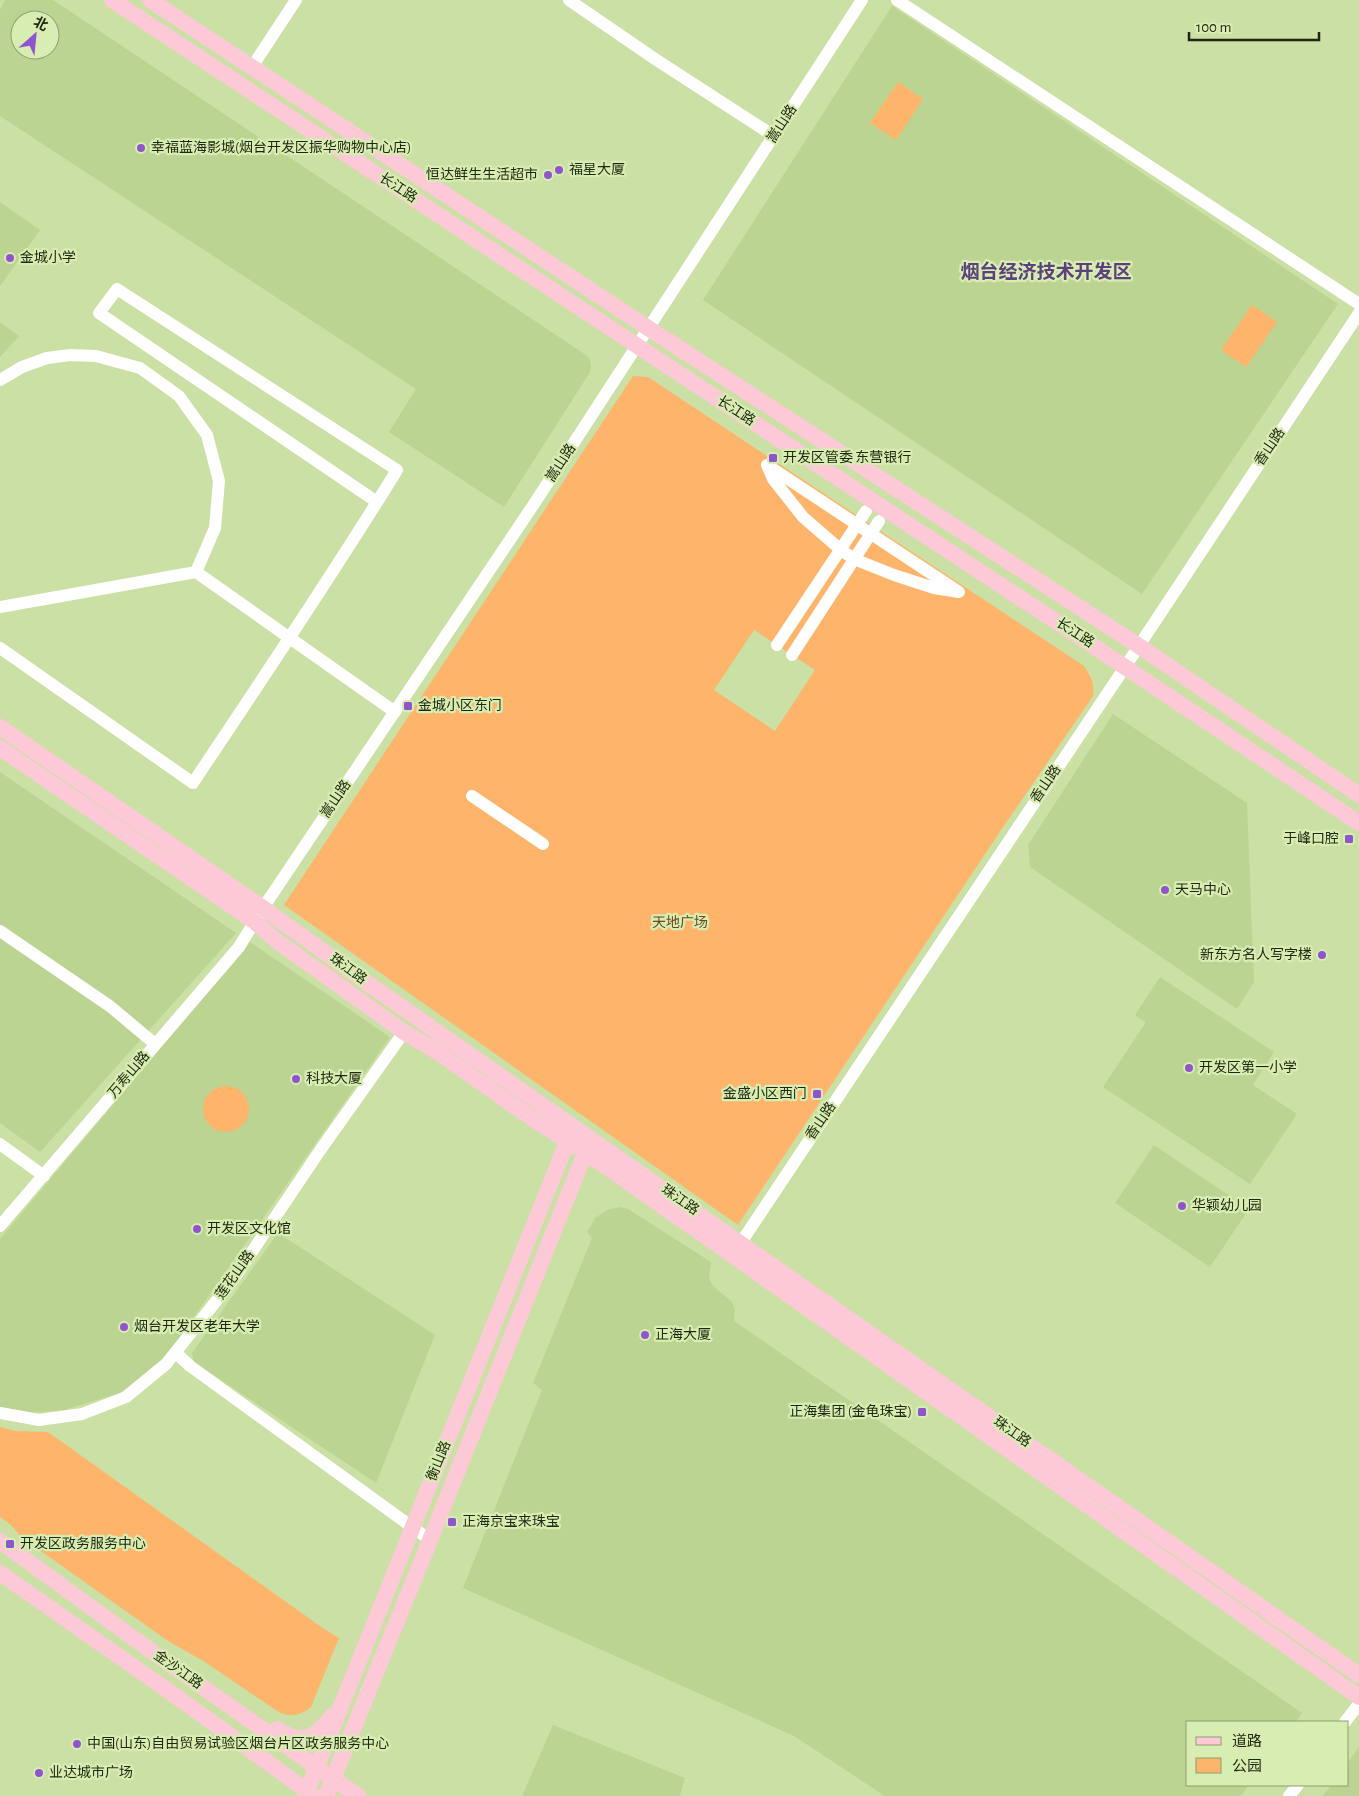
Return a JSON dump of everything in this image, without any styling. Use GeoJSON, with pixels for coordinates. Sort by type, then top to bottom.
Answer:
{"type":"FeatureCollection","features":[{"type":"Feature","properties":{"kind":"main road","name":"长江路"},"geometry":{"type":"LineString","coordinates":[[112,0],[1359,823]]}},
{"type":"Feature","properties":{"kind":"main road","name":"长江路"},"geometry":{"type":"LineString","coordinates":[[150,0],[648,328],[1139,646],[1359,795]]}},
{"type":"Feature","properties":{"kind":"main road","name":"珠江路"},"geometry":{"type":"LineString","coordinates":[[0,727],[259,915],[574,1126],[588,1145]]}},
{"type":"Feature","properties":{"kind":"main road"},"geometry":{"type":"LineString","coordinates":[[0,748],[259,915],[277,941],[404,1032],[433,1049],[566,1142],[588,1145],[736,1248],[1359,1697]]}},
{"type":"Feature","properties":{"kind":"main road","name":"衡山路"},"geometry":{"type":"LineString","coordinates":[[309,1794],[342,1704],[574,1126]]}},
{"type":"Feature","properties":{"kind":"main road","name":"衡山路"},"geometry":{"type":"LineString","coordinates":[[326,1796],[588,1145]]}},
{"type":"Feature","properties":{"kind":"main road","name":"珠江路"},"geometry":{"type":"LineString","coordinates":[[736,1248],[1359,1675]]}},
{"type":"Feature","properties":{"kind":"main road","name":"金沙江路"},"geometry":{"type":"LineString","coordinates":[[0,1541],[158,1656],[318,1766],[358,1796]]}},
{"type":"Feature","properties":{"kind":"main road","name":"金沙江路"},"geometry":{"type":"LineString","coordinates":[[0,1573],[185,1702],[309,1794]]}},
{"type":"Feature","properties":{"kind":"main road"},"geometry":{"type":"LineString","coordinates":[[158,1656],[198,1674],[283,1733],[294,1738],[305,1739],[317,1734],[342,1704]]}},
{"type":"Feature","properties":{"kind":"street"},"geometry":{"type":"LineString","coordinates":[[252,67],[296,0]]}},
{"type":"Feature","properties":{"kind":"street"},"geometry":{"type":"LineString","coordinates":[[569,0],[655,59],[774,136]]}},
{"type":"Feature","properties":{"kind":"street","name":"嵩山路"},"geometry":{"type":"LineString","coordinates":[[259,915],[532,507],[862,0]]}},
{"type":"Feature","properties":{"kind":"street"},"geometry":{"type":"LineString","coordinates":[[897,0],[1359,304]]}},
{"type":"Feature","properties":{"kind":"street"},"geometry":{"type":"LineString","coordinates":[[0,648],[193,783],[289,639],[377,502],[397,470],[117,289],[99,313],[377,502]]}},
{"type":"Feature","properties":{"kind":"street","name":"香山路"},"geometry":{"type":"LineString","coordinates":[[736,1248],[1139,646],[1359,313]]}},
{"type":"Feature","properties":{"kind":"street"},"geometry":{"type":"LineString","coordinates":[[0,380],[22,367],[47,358],[70,355],[96,356],[140,368],[179,396],[207,435],[219,481],[216,528],[196,572]]}},
{"type":"Feature","properties":{"kind":"street"},"geometry":{"type":"LineString","coordinates":[[767,465],[959,592],[934,588],[854,559],[803,517],[773,479],[767,465]]}},
{"type":"Feature","properties":{"kind":"street"},"geometry":{"type":"LineString","coordinates":[[777,645],[866,511]]}},
{"type":"Feature","properties":{"kind":"street"},"geometry":{"type":"LineString","coordinates":[[792,655],[879,521]]}},
{"type":"Feature","properties":{"kind":"street"},"geometry":{"type":"LineString","coordinates":[[0,607],[196,572],[395,712]]}},
{"type":"Feature","properties":{"kind":"street"},"geometry":{"type":"LineString","coordinates":[[472,796],[543,844]]}},
{"type":"Feature","properties":{"kind":"street","name":"万寿山路"},"geometry":{"type":"LineString","coordinates":[[0,1226],[239,947],[259,915]]}},
{"type":"Feature","properties":{"kind":"street"},"geometry":{"type":"LineString","coordinates":[[0,931],[110,1007],[155,1044]]}},
{"type":"Feature","properties":{"kind":"street","name":"莲花山路"},"geometry":{"type":"LineString","coordinates":[[0,1413],[39,1420],[82,1414],[126,1397],[150,1378],[176,1353],[233,1280],[321,1149],[404,1032]]}},
{"type":"Feature","properties":{"kind":"street"},"geometry":{"type":"LineString","coordinates":[[0,1144],[44,1176]]}},
{"type":"Feature","properties":{"kind":"street"},"geometry":{"type":"LineString","coordinates":[[176,1353],[190,1366],[430,1540]]}},
{"type":"Feature","properties":{"kind":"street"},"geometry":{"type":"LineString","coordinates":[[1346,1721],[1359,1704]]}},
{"type":"Feature","properties":{"kind":"street"},"geometry":{"type":"LineString","coordinates":[[1289,1796],[1297,1786]]}},
{"type":"Feature","properties":{"kind":"shaded area"},"geometry":{"type":"Polygon","coordinates":[[[5,0],[53,0],[586,355],[590,360],[590,372],[504,507],[389,432],[416,389],[0,116],[0,10],[5,0]]]}},
{"type":"Feature","properties":{"kind":"shaded area"},"geometry":{"type":"Polygon","coordinates":[[[892,6],[1338,304],[1142,594],[703,300],[892,6]]]}},
{"type":"Feature","properties":{"kind":"shaded area","name":"金城小学"},"geometry":{"type":"Polygon","coordinates":[[[0,202],[40,230],[0,286],[0,202]]]}},
{"type":"Feature","properties":{"kind":"shaded area"},"geometry":{"type":"Polygon","coordinates":[[[0,322],[19,336],[0,357],[0,322]]]}},
{"type":"Feature","properties":{"kind":"shaded area"},"geometry":{"type":"Polygon","coordinates":[[[1113,714],[1247,803],[1254,982],[1237,1009],[1030,867],[1028,845],[1113,714]]]}},
{"type":"Feature","properties":{"kind":"shaded area"},"geometry":{"type":"Polygon","coordinates":[[[0,772],[236,933],[40,1152],[0,1123],[0,772]]]}},
{"type":"Feature","properties":{"kind":"shaded area"},"geometry":{"type":"Polygon","coordinates":[[[250,942],[390,1037],[166,1357],[120,1393],[64,1410],[16,1414],[0,1408],[0,1239],[250,942]]]}},
{"type":"Feature","properties":{"kind":"shaded area","name":"开发区第一小学"},"geometry":{"type":"Polygon","coordinates":[[[1160,977],[1274,1052],[1253,1085],[1297,1114],[1250,1184],[1103,1087],[1146,1022],[1135,1015],[1160,977]]]}},
{"type":"Feature","properties":{"kind":"shaded area","name":"华颖幼儿园"},"geometry":{"type":"Polygon","coordinates":[[[1154,1145],[1249,1209],[1210,1267],[1115,1203],[1154,1145]]]}},
{"type":"Feature","properties":{"kind":"shaded area"},"geometry":{"type":"Polygon","coordinates":[[[619,1207],[628,1209],[711,1262],[709,1279],[713,1286],[732,1302],[735,1309],[734,1321],[1302,1713],[1297,1721],[1186,1721],[1186,1786],[1248,1786],[1241,1796],[885,1796],[794,1736],[463,1588],[542,1390],[533,1383],[592,1238],[587,1232],[595,1218],[607,1210],[619,1207]]]}},
{"type":"Feature","properties":{"kind":"shaded area"},"geometry":{"type":"Polygon","coordinates":[[[278,1233],[435,1335],[376,1483],[194,1362],[192,1353],[278,1233]]]}},
{"type":"Feature","properties":{"kind":"shaded area"},"geometry":{"type":"Polygon","coordinates":[[[553,1725],[685,1778],[680,1796],[522,1796],[553,1725]]]}},
{"type":"Feature","properties":{"kind":"shaded area"},"geometry":{"type":"Polygon","coordinates":[[[1359,1747],[1359,1796],[1323,1796],[1330,1786],[1349,1786],[1349,1761],[1359,1747]]]}},
{"type":"Feature","properties":{"kind":"green space"},"geometry":{"type":"Polygon","coordinates":[[[898,82],[923,99],[896,140],[870,123],[898,82]]]}},
{"type":"Feature","properties":{"kind":"green space"},"geometry":{"type":"Polygon","coordinates":[[[1252,305],[1277,322],[1246,367],[1221,350],[1252,305]]]}},
{"type":"Feature","properties":{"kind":"green space","name":"天地广场"},"geometry":{"type":"Polygon","coordinates":[[[633,376],[648,377],[1084,666],[1093,684],[1093,696],[1001,830],[738,1225],[284,905],[633,376]],[[754,630],[714,690],[775,731],[815,670],[754,630]]]}},
{"type":"Feature","properties":{"kind":"green space"},"geometry":{"type":"Polygon","coordinates":[[[221,1086],[231,1086],[245,1096],[249,1109],[245,1122],[239,1128],[231,1132],[221,1132],[207,1122],[203,1114],[203,1104],[213,1090],[221,1086]]]}},
{"type":"Feature","properties":{"kind":"green space"},"geometry":{"type":"Polygon","coordinates":[[[0,1427],[15,1431],[48,1432],[339,1638],[311,1707],[304,1712],[296,1714],[280,1713],[205,1662],[168,1641],[21,1537],[11,1525],[0,1517],[0,1427]]]}},
{"type":"Feature","properties":{"kind":"place","name":"幸福蓝海影城(烟台开发区振华购物中心店)"},"geometry":{"type":"Point","coordinates":[141,148]}},
{"type":"Feature","properties":{"kind":"place","name":"福星大厦"},"geometry":{"type":"Point","coordinates":[559,170]}},
{"type":"Feature","properties":{"kind":"place","name":"恒达鲜生生活超市"},"geometry":{"type":"Point","coordinates":[548,175]}},
{"type":"Feature","properties":{"kind":"place","name":"金城小学"},"geometry":{"type":"Point","coordinates":[10,258]}},
{"type":"Feature","properties":{"kind":"place","name":"开发区管委 东营银行"},"geometry":{"type":"Point","coordinates":[773,458]}},
{"type":"Feature","properties":{"kind":"place","name":"金城小区东门"},"geometry":{"type":"Point","coordinates":[408,706]}},
{"type":"Feature","properties":{"kind":"place","name":"于峰口腔"},"geometry":{"type":"Point","coordinates":[1349,839]}},
{"type":"Feature","properties":{"kind":"place","name":"天马中心"},"geometry":{"type":"Point","coordinates":[1165,890]}},
{"type":"Feature","properties":{"kind":"place","name":"新东方名人写字楼"},"geometry":{"type":"Point","coordinates":[1322,955]}},
{"type":"Feature","properties":{"kind":"place","name":"开发区第一小学"},"geometry":{"type":"Point","coordinates":[1189,1068]}},
{"type":"Feature","properties":{"kind":"place","name":"科技大厦"},"geometry":{"type":"Point","coordinates":[296,1079]}},
{"type":"Feature","properties":{"kind":"place","name":"金盛小区西门"},"geometry":{"type":"Point","coordinates":[817,1094]}},
{"type":"Feature","properties":{"kind":"place","name":"华颖幼儿园"},"geometry":{"type":"Point","coordinates":[1182,1206]}},
{"type":"Feature","properties":{"kind":"place","name":"开发区文化馆"},"geometry":{"type":"Point","coordinates":[197,1229]}},
{"type":"Feature","properties":{"kind":"place","name":"烟台开发区老年大学"},"geometry":{"type":"Point","coordinates":[124,1327]}},
{"type":"Feature","properties":{"kind":"place","name":"正海大厦"},"geometry":{"type":"Point","coordinates":[645,1335]}},
{"type":"Feature","properties":{"kind":"place","name":"正海集团 (金龟珠宝)"},"geometry":{"type":"Point","coordinates":[922,1412]}},
{"type":"Feature","properties":{"kind":"place","name":"正海京宝来珠宝"},"geometry":{"type":"Point","coordinates":[452,1522]}},
{"type":"Feature","properties":{"kind":"place","name":"开发区政务服务中心"},"geometry":{"type":"Point","coordinates":[10,1544]}},
{"type":"Feature","properties":{"kind":"place","name":"中国(山东)自由贸易试验区烟台片区政务服务中心"},"geometry":{"type":"Point","coordinates":[77,1744]}},
{"type":"Feature","properties":{"kind":"place","name":"业达城市广场"},"geometry":{"type":"Point","coordinates":[39,1773]}},
{"type":"Feature","properties":{"kind":"district","name":"烟台经济技术开发区"},"geometry":{"type":"Point","coordinates":[1046,272]}}]}
